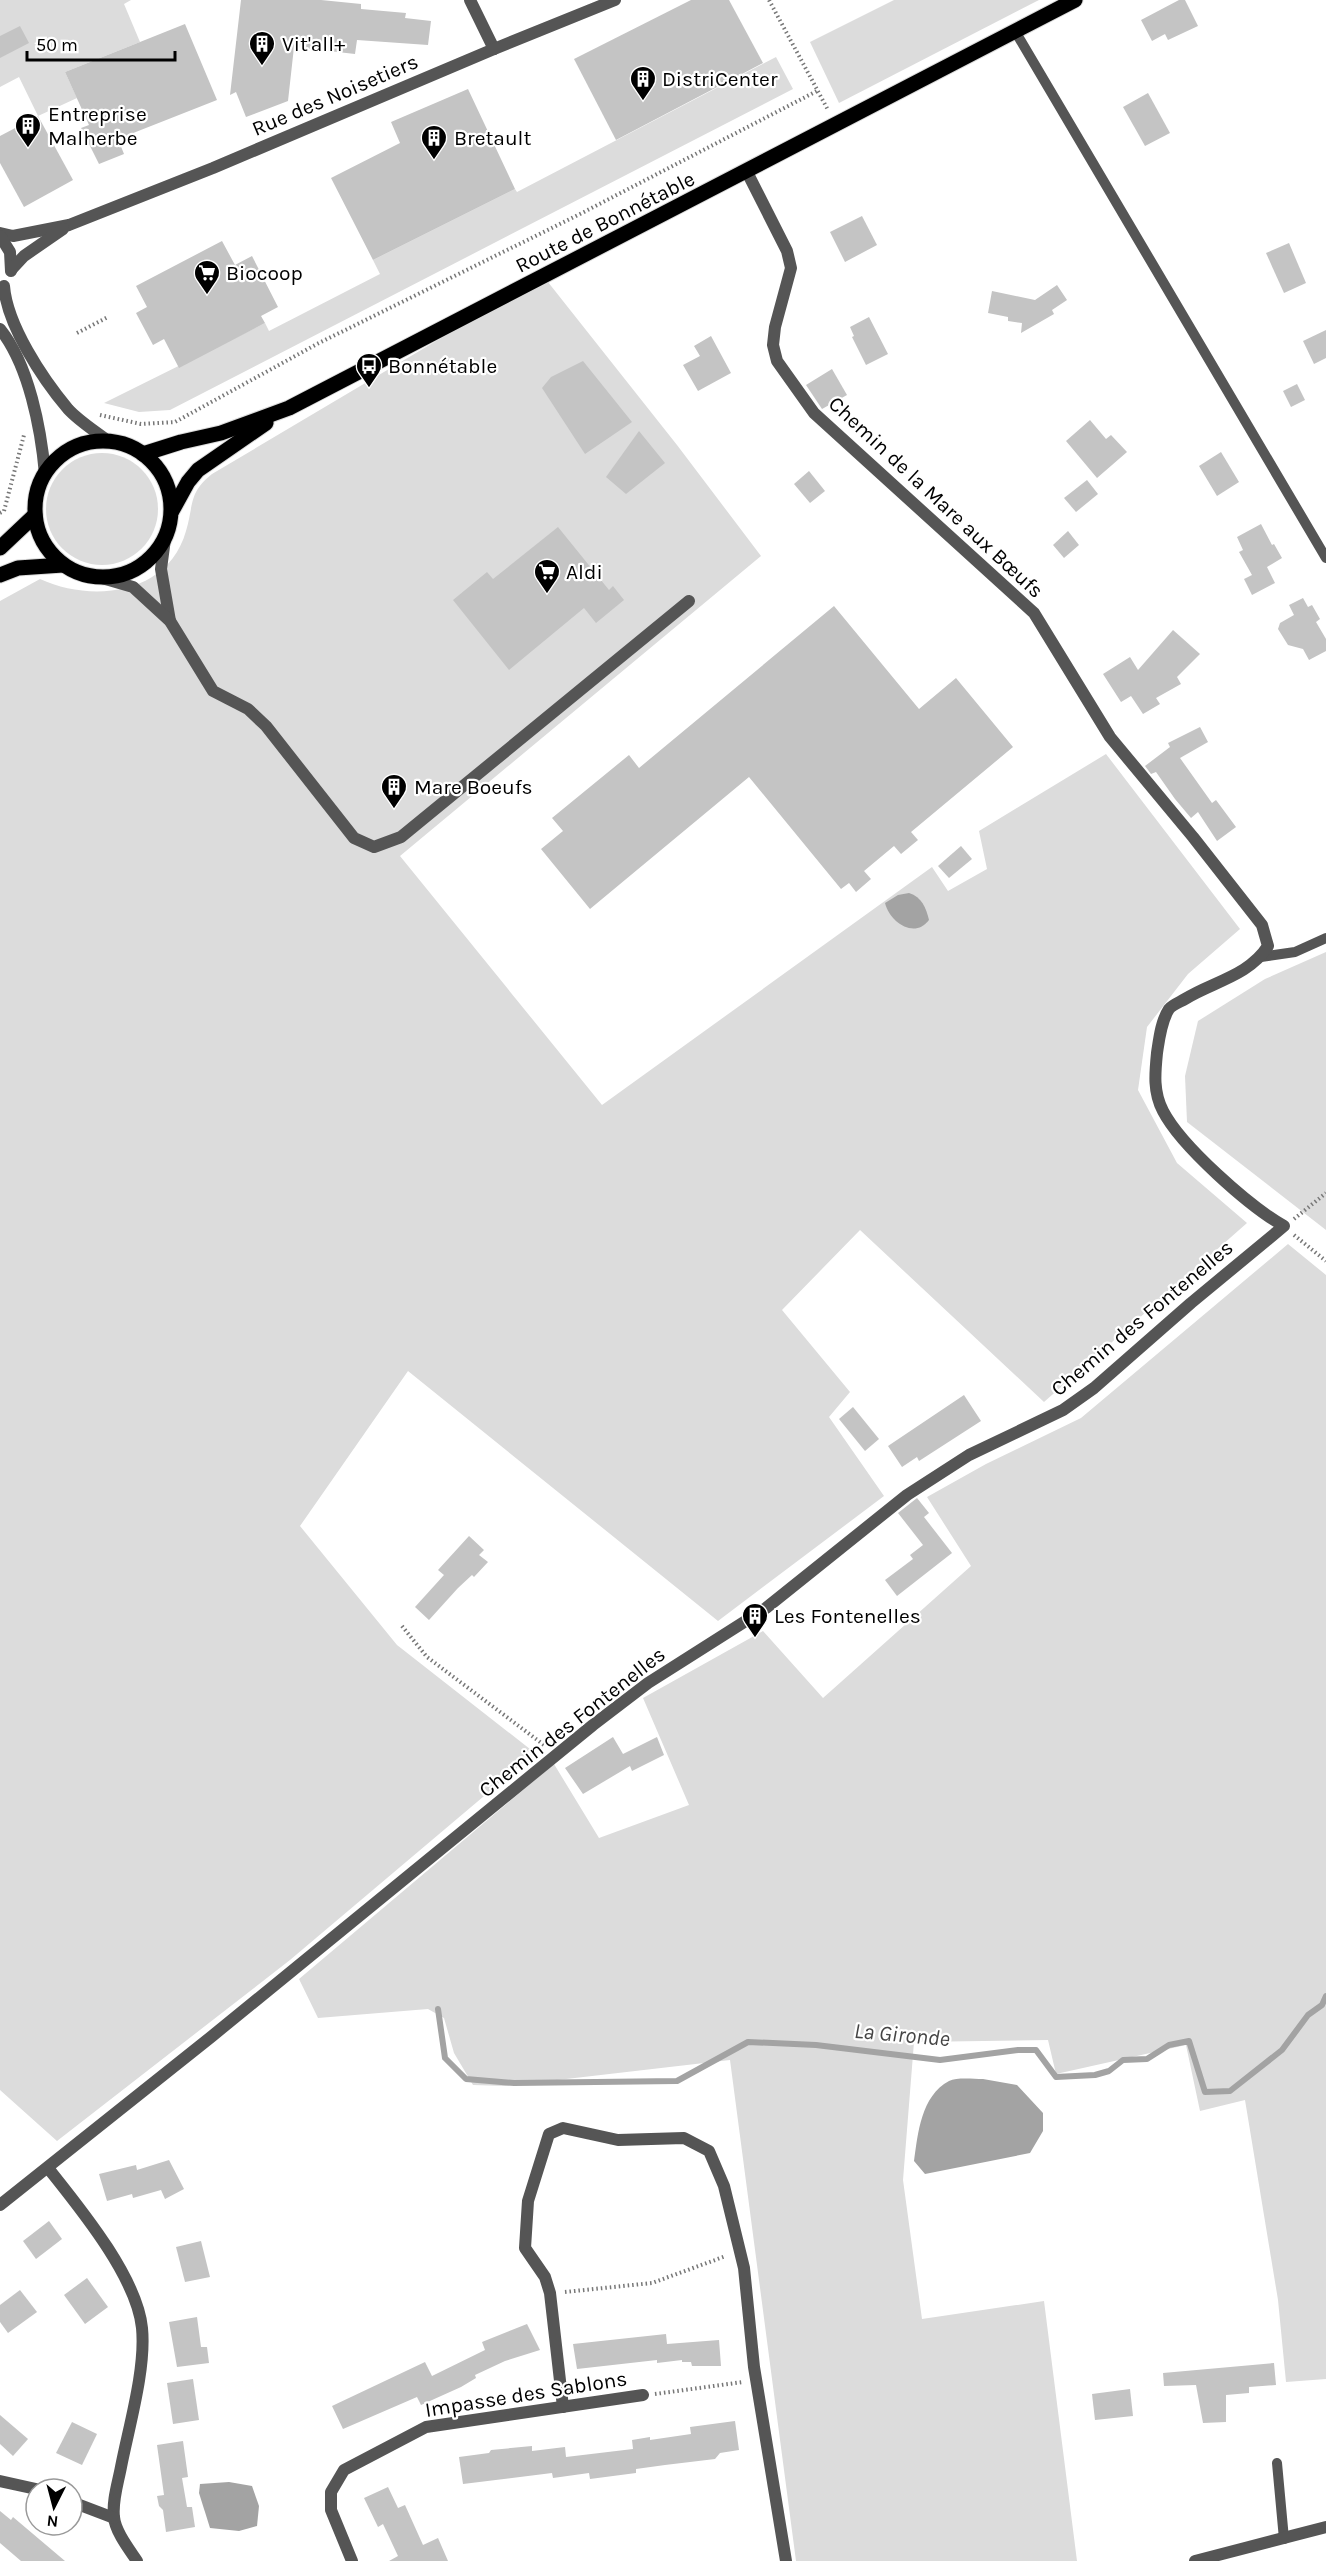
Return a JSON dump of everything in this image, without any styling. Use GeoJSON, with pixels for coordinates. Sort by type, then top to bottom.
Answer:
{"type":"FeatureCollection","features":[{"type":"Feature","properties":{"kind":"main road","name":"Route de Bonnétable"},"geometry":{"type":"LineString","coordinates":[[143,454],[221,433],[289,408],[1075,0]]}},
{"type":"Feature","properties":{"kind":"main road"},"geometry":{"type":"LineString","coordinates":[[172,511],[171,498],[165,480],[156,465],[143,454],[123,444],[108,441],[88,443],[71,449],[58,458],[45,474],[36,495],[35,515],[42,540],[63,565],[81,574],[102,578],[120,576],[137,569],[154,556],[165,539],[172,511],[188,482],[198,470],[289,408]]}},
{"type":"Feature","properties":{"kind":"main road"},"geometry":{"type":"LineString","coordinates":[[0,548],[35,515]]}},
{"type":"Feature","properties":{"kind":"main road"},"geometry":{"type":"LineString","coordinates":[[0,574],[18,568],[63,565]]}},
{"type":"Feature","properties":{"kind":"street"},"geometry":{"type":"LineString","coordinates":[[470,0],[494,49]]}},
{"type":"Feature","properties":{"kind":"street","name":"Rue des Noisetiers"},"geometry":{"type":"LineString","coordinates":[[0,234],[13,236],[69,225],[213,168],[615,0]]}},
{"type":"Feature","properties":{"kind":"street","name":"Chemin de la Mare aux Bœufs"},"geometry":{"type":"LineString","coordinates":[[747,172],[787,250],[790,268],[775,327],[773,345],[777,361],[814,413],[1034,613],[1110,737],[1262,925],[1268,946],[1261,957]]}},
{"type":"Feature","properties":{"kind":"street","name":"Rue des Noisetiers"},"geometry":{"type":"LineString","coordinates":[[11,270],[24,256],[69,225]]}},
{"type":"Feature","properties":{"kind":"street"},"geometry":{"type":"LineString","coordinates":[[0,234],[9,249],[11,270],[2,288],[7,307],[17,329],[41,370],[69,410],[108,441]]}},
{"type":"Feature","properties":{"kind":"street"},"geometry":{"type":"LineString","coordinates":[[0,329],[13,351],[29,394],[38,424],[45,474]]}},
{"type":"Feature","properties":{"kind":"street"},"geometry":{"type":"LineString","coordinates":[[165,539],[161,569],[170,621]]}},
{"type":"Feature","properties":{"kind":"street"},"geometry":{"type":"LineString","coordinates":[[102,578],[133,587],[170,621],[213,691],[248,709],[266,726],[354,838],[374,847],[400,837],[689,601]]}},
{"type":"Feature","properties":{"kind":"street"},"geometry":{"type":"LineString","coordinates":[[1261,957],[1229,979],[1190,996],[1169,1009],[1159,1035],[1154,1084],[1162,1110],[1188,1146],[1263,1214],[1284,1226]]}},
{"type":"Feature","properties":{"kind":"street","name":"Chemin des Fontenelles"},"geometry":{"type":"LineString","coordinates":[[0,2205],[648,1683],[766,1608],[907,1495],[969,1455],[1063,1410],[1094,1388],[1284,1226]]}},
{"type":"Feature","properties":{"kind":"street"},"geometry":{"type":"LineString","coordinates":[[563,2407],[550,2293],[545,2277],[525,2248],[528,2200],[549,2134],[563,2128],[618,2140],[684,2138],[709,2151],[724,2186],[740,2251],[744,2268],[756,2380],[786,2561]]}},
{"type":"Feature","properties":{"kind":"street"},"geometry":{"type":"LineString","coordinates":[[48,2168],[81,2211],[125,2279],[137,2306],[142,2328],[139,2378],[117,2487],[114,2518],[137,2561]]}},
{"type":"Feature","properties":{"kind":"street","name":"Impasse des Sablons"},"geometry":{"type":"LineString","coordinates":[[352,2561],[331,2510],[331,2492],[344,2470],[426,2427],[643,2396]]}},
{"type":"Feature","properties":{"kind":"street"},"geometry":{"type":"LineString","coordinates":[[0,2481],[24,2486]]}},
{"type":"Feature","properties":{"kind":"street"},"geometry":{"type":"LineString","coordinates":[[84,2507],[114,2518]]}},
{"type":"Feature","properties":{"kind":"street"},"geometry":{"type":"LineString","coordinates":[[1195,2561],[1326,2527]]}},
{"type":"Feature","properties":{"kind":"lane"},"geometry":{"type":"LineString","coordinates":[[1015,31],[1326,558]]}},
{"type":"Feature","properties":{"kind":"lane"},"geometry":{"type":"LineString","coordinates":[[1261,957],[1295,952],[1326,938]]}},
{"type":"Feature","properties":{"kind":"lane"},"geometry":{"type":"LineString","coordinates":[[1277,2463],[1284,2539]]}},
{"type":"Feature","properties":{"kind":"path"},"geometry":{"type":"LineString","coordinates":[[95,412],[139,424],[175,422],[317,344],[582,213],[817,91],[769,0]]}},
{"type":"Feature","properties":{"kind":"path"},"geometry":{"type":"LineString","coordinates":[[77,333],[108,317]]}},
{"type":"Feature","properties":{"kind":"path"},"geometry":{"type":"LineString","coordinates":[[0,513],[4,511],[11,490],[24,434]]}},
{"type":"Feature","properties":{"kind":"path"},"geometry":{"type":"LineString","coordinates":[[1326,1193],[1284,1226],[1326,1261]]}},
{"type":"Feature","properties":{"kind":"path"},"geometry":{"type":"LineString","coordinates":[[402,1626],[427,1657],[556,1755]]}},
{"type":"Feature","properties":{"kind":"path"},"geometry":{"type":"LineString","coordinates":[[550,2293],[652,2283],[740,2251]]}},
{"type":"Feature","properties":{"kind":"path"},"geometry":{"type":"LineString","coordinates":[[643,2396],[756,2380]]}},
{"type":"Feature","properties":{"kind":"shaded area"},"geometry":{"type":"Polygon","coordinates":[[[0,0],[131,0],[124,4],[140,42],[65,72],[77,98],[38,116],[19,77],[0,87],[0,0]]]}},
{"type":"Feature","properties":{"kind":"shaded area"},"geometry":{"type":"Polygon","coordinates":[[[894,0],[1039,0],[839,103],[810,42],[894,0]]]}},
{"type":"Feature","properties":{"kind":"shaded area"},"geometry":{"type":"Polygon","coordinates":[[[776,57],[793,89],[170,410],[139,412],[104,403],[265,323],[269,331],[380,274],[373,260],[515,189],[517,192],[776,57]]]}},
{"type":"Feature","properties":{"kind":"shaded area"},"geometry":{"type":"Polygon","coordinates":[[[544,277],[677,445],[761,556],[400,856],[602,1105],[932,867],[948,891],[987,869],[979,831],[1106,754],[1240,929],[1188,974],[1147,1027],[1138,1090],[1177,1163],[1247,1223],[1044,1402],[860,1230],[782,1310],[850,1392],[829,1417],[884,1496],[718,1621],[408,1371],[300,1526],[397,1645],[535,1753],[290,1960],[57,2141],[0,2090],[0,601],[40,579],[82,591],[126,588],[146,581],[163,569],[177,552],[186,531],[195,494],[212,474],[544,277]]]}},
{"type":"Feature","properties":{"kind":"shaded area"},"geometry":{"type":"Polygon","coordinates":[[[102,453],[123,457],[142,469],[154,488],[158,509],[154,530],[142,549],[123,561],[102,565],[81,561],[62,549],[50,530],[46,509],[50,488],[62,469],[81,457],[102,453]]]}},
{"type":"Feature","properties":{"kind":"shaded area"},"geometry":{"type":"Polygon","coordinates":[[[909,893],[923,904],[929,920],[917,928],[910,928],[897,922],[885,903],[898,895],[909,893]]]}},
{"type":"Feature","properties":{"kind":"shaded area"},"geometry":{"type":"Polygon","coordinates":[[[1326,952],[1326,1230],[1187,1122],[1185,1076],[1198,1021],[1265,979],[1326,952]]]}},
{"type":"Feature","properties":{"kind":"shaded area"},"geometry":{"type":"Polygon","coordinates":[[[1288,1244],[1326,1275],[1326,2379],[1286,2382],[1278,2300],[1245,2100],[1200,2111],[1186,2045],[1056,2074],[1048,2040],[914,2042],[903,2180],[922,2319],[1044,2301],[1077,2561],[796,2561],[730,2060],[505,2086],[473,2085],[454,2053],[444,2018],[428,2009],[318,2018],[299,1979],[554,1764],[599,1838],[689,1805],[643,1698],[763,1631],[823,1698],[971,1566],[927,1497],[986,1464],[1081,1418],[1288,1244]]]}},
{"type":"Feature","properties":{"kind":"shaded area"},"geometry":{"type":"Polygon","coordinates":[[[983,2079],[1017,2085],[1043,2113],[1043,2131],[1030,2153],[925,2174],[914,2161],[923,2116],[932,2096],[952,2080],[983,2079]]]}},
{"type":"Feature","properties":{"kind":"shaded area"},"geometry":{"type":"Polygon","coordinates":[[[229,2482],[252,2486],[259,2506],[257,2526],[239,2531],[210,2528],[199,2493],[200,2484],[229,2482]]]}},
{"type":"Feature","properties":{"kind":"building","name":"Vit'all+"},"geometry":{"type":"Polygon","coordinates":[[[241,0],[321,0],[361,4],[361,9],[406,13],[405,18],[431,21],[428,45],[357,40],[355,54],[294,47],[288,101],[246,117],[236,92],[230,95],[241,0]]]}},
{"type":"Feature","properties":{"kind":"building","name":"DistriCenter"},"geometry":{"type":"Polygon","coordinates":[[[691,0],[729,0],[763,63],[616,140],[574,59],[691,0]]]}},
{"type":"Feature","properties":{"kind":"building"},"geometry":{"type":"Polygon","coordinates":[[[1179,0],[1185,0],[1198,26],[1168,40],[1165,34],[1152,41],[1141,20],[1179,0]]]}},
{"type":"Feature","properties":{"kind":"building"},"geometry":{"type":"Polygon","coordinates":[[[185,24],[217,100],[118,139],[124,154],[99,164],[81,128],[89,125],[65,72],[185,24]]]}},
{"type":"Feature","properties":{"kind":"building"},"geometry":{"type":"Polygon","coordinates":[[[20,26],[29,43],[0,58],[0,36],[20,26]]]}},
{"type":"Feature","properties":{"kind":"building","name":"Bretault"},"geometry":{"type":"Polygon","coordinates":[[[468,89],[515,189],[373,260],[331,178],[400,143],[391,122],[468,89]]]}},
{"type":"Feature","properties":{"kind":"building"},"geometry":{"type":"Polygon","coordinates":[[[1148,93],[1170,133],[1145,146],[1123,107],[1148,93]]]}},
{"type":"Feature","properties":{"kind":"building","name":"Entreprise Malherbe"},"geometry":{"type":"Polygon","coordinates":[[[38,116],[73,180],[24,207],[0,163],[0,136],[38,116]]]}},
{"type":"Feature","properties":{"kind":"building"},"geometry":{"type":"Polygon","coordinates":[[[862,216],[877,245],[845,262],[830,232],[862,216]]]}},
{"type":"Feature","properties":{"kind":"building","name":"Biocoop"},"geometry":{"type":"Polygon","coordinates":[[[222,241],[235,265],[252,256],[278,307],[261,316],[265,323],[179,368],[164,339],[153,345],[136,313],[147,307],[136,286],[222,241]]]}},
{"type":"Feature","properties":{"kind":"building"},"geometry":{"type":"Polygon","coordinates":[[[1289,243],[1306,283],[1284,293],[1266,253],[1289,243]]]}},
{"type":"Feature","properties":{"kind":"building"},"geometry":{"type":"Polygon","coordinates":[[[1057,285],[1067,300],[1052,310],[1054,314],[1021,333],[1022,323],[1008,321],[1008,317],[988,313],[992,291],[1035,300],[1057,285]]]}},
{"type":"Feature","properties":{"kind":"building"},"geometry":{"type":"Polygon","coordinates":[[[869,317],[888,354],[866,365],[852,337],[854,336],[850,327],[869,317]]]}},
{"type":"Feature","properties":{"kind":"building"},"geometry":{"type":"Polygon","coordinates":[[[1326,330],[1326,358],[1314,364],[1303,341],[1326,330]]]}},
{"type":"Feature","properties":{"kind":"building"},"geometry":{"type":"Polygon","coordinates":[[[711,336],[731,373],[698,391],[683,365],[700,356],[694,346],[711,336]]]}},
{"type":"Feature","properties":{"kind":"building"},"geometry":{"type":"Polygon","coordinates":[[[583,361],[632,422],[585,454],[542,388],[551,377],[583,361]]]}},
{"type":"Feature","properties":{"kind":"building"},"geometry":{"type":"Polygon","coordinates":[[[832,369],[847,395],[822,409],[806,385],[832,369]]]}},
{"type":"Feature","properties":{"kind":"building"},"geometry":{"type":"Polygon","coordinates":[[[1297,384],[1305,400],[1291,407],[1283,391],[1297,384]]]}},
{"type":"Feature","properties":{"kind":"building"},"geometry":{"type":"Polygon","coordinates":[[[1090,420],[1106,439],[1111,435],[1127,452],[1097,478],[1066,441],[1090,420]]]}},
{"type":"Feature","properties":{"kind":"building"},"geometry":{"type":"Polygon","coordinates":[[[639,431],[665,463],[626,494],[606,477],[639,431]]]}},
{"type":"Feature","properties":{"kind":"building"},"geometry":{"type":"Polygon","coordinates":[[[1221,452],[1239,482],[1217,496],[1199,466],[1221,452]]]}},
{"type":"Feature","properties":{"kind":"building"},"geometry":{"type":"Polygon","coordinates":[[[809,471],[825,491],[810,503],[794,484],[809,471]]]}},
{"type":"Feature","properties":{"kind":"building"},"geometry":{"type":"Polygon","coordinates":[[[1087,480],[1098,494],[1076,512],[1064,498],[1087,480]]]}},
{"type":"Feature","properties":{"kind":"building"},"geometry":{"type":"Polygon","coordinates":[[[1261,524],[1282,558],[1267,567],[1275,583],[1252,595],[1244,579],[1252,575],[1239,552],[1243,550],[1237,537],[1261,524]]]}},
{"type":"Feature","properties":{"kind":"building","name":"Aldi"},"geometry":{"type":"Polygon","coordinates":[[[558,527],[609,590],[613,586],[624,600],[596,623],[584,608],[509,670],[453,600],[487,572],[493,579],[558,527]]]}},
{"type":"Feature","properties":{"kind":"building"},"geometry":{"type":"Polygon","coordinates":[[[1068,531],[1079,545],[1064,558],[1053,545],[1068,531]]]}},
{"type":"Feature","properties":{"kind":"building"},"geometry":{"type":"Polygon","coordinates":[[[1303,598],[1308,607],[1312,605],[1320,619],[1316,622],[1326,639],[1326,651],[1309,660],[1303,649],[1288,645],[1278,629],[1280,623],[1294,615],[1289,605],[1303,598]]]}},
{"type":"Feature","properties":{"kind":"building"},"geometry":{"type":"Polygon","coordinates":[[[834,606],[919,709],[956,678],[1013,747],[911,832],[918,840],[901,854],[894,846],[864,871],[871,879],[856,892],[849,883],[841,889],[749,777],[590,909],[541,849],[563,831],[552,818],[629,755],[639,768],[834,606]]]}},
{"type":"Feature","properties":{"kind":"building"},"geometry":{"type":"Polygon","coordinates":[[[1173,630],[1200,654],[1177,677],[1181,684],[1156,698],[1160,704],[1143,714],[1131,696],[1121,702],[1103,674],[1130,657],[1138,670],[1173,630]]]}},
{"type":"Feature","properties":{"kind":"building"},"geometry":{"type":"Polygon","coordinates":[[[1200,727],[1208,742],[1180,758],[1212,803],[1216,800],[1236,827],[1217,841],[1198,812],[1191,818],[1156,772],[1151,774],[1145,766],[1170,747],[1168,743],[1200,727]]]}},
{"type":"Feature","properties":{"kind":"building"},"geometry":{"type":"Polygon","coordinates":[[[961,846],[972,859],[949,878],[938,866],[961,846]]]}},
{"type":"Feature","properties":{"kind":"building"},"geometry":{"type":"Polygon","coordinates":[[[964,1395],[981,1421],[919,1461],[917,1457],[902,1467],[888,1446],[964,1395]]]}},
{"type":"Feature","properties":{"kind":"building"},"geometry":{"type":"Polygon","coordinates":[[[853,1407],[879,1439],[865,1451],[839,1419],[853,1407]]]}},
{"type":"Feature","properties":{"kind":"building"},"geometry":{"type":"Polygon","coordinates":[[[917,1498],[929,1513],[924,1517],[952,1553],[897,1596],[885,1580],[913,1559],[910,1555],[923,1545],[898,1513],[917,1498]]]}},
{"type":"Feature","properties":{"kind":"building"},"geometry":{"type":"Polygon","coordinates":[[[469,1536],[484,1550],[479,1555],[488,1562],[474,1577],[472,1575],[458,1588],[429,1620],[415,1607],[444,1575],[438,1570],[469,1536]]]}},
{"type":"Feature","properties":{"kind":"building"},"geometry":{"type":"Polygon","coordinates":[[[613,1737],[623,1754],[657,1737],[664,1755],[632,1771],[630,1766],[583,1794],[565,1768],[613,1737]]]}},
{"type":"Feature","properties":{"kind":"building"},"geometry":{"type":"Polygon","coordinates":[[[169,2160],[184,2189],[165,2199],[161,2190],[133,2198],[132,2194],[107,2201],[99,2174],[136,2165],[137,2170],[169,2160]]]}},
{"type":"Feature","properties":{"kind":"building"},"geometry":{"type":"Polygon","coordinates":[[[49,2221],[62,2239],[36,2259],[23,2241],[49,2221]]]}},
{"type":"Feature","properties":{"kind":"building"},"geometry":{"type":"Polygon","coordinates":[[[201,2241],[210,2277],[185,2282],[176,2247],[201,2241]]]}},
{"type":"Feature","properties":{"kind":"building"},"geometry":{"type":"Polygon","coordinates":[[[87,2278],[108,2307],[85,2324],[64,2295],[87,2278]]]}},
{"type":"Feature","properties":{"kind":"building"},"geometry":{"type":"Polygon","coordinates":[[[20,2290],[37,2312],[8,2333],[0,2322],[0,2305],[20,2290]]]}},
{"type":"Feature","properties":{"kind":"building"},"geometry":{"type":"Polygon","coordinates":[[[197,2317],[201,2347],[207,2347],[209,2363],[177,2367],[169,2322],[197,2317]]]}},
{"type":"Feature","properties":{"kind":"building"},"geometry":{"type":"Polygon","coordinates":[[[527,2324],[540,2350],[505,2361],[475,2375],[476,2378],[461,2387],[421,2405],[417,2397],[343,2429],[332,2406],[425,2362],[432,2376],[485,2350],[482,2342],[527,2324]]]}},
{"type":"Feature","properties":{"kind":"building"},"geometry":{"type":"Polygon","coordinates":[[[666,2334],[667,2344],[719,2340],[721,2366],[692,2366],[691,2362],[682,2362],[682,2360],[657,2363],[657,2360],[577,2369],[573,2344],[666,2334]]]}},
{"type":"Feature","properties":{"kind":"building"},"geometry":{"type":"Polygon","coordinates":[[[1274,2363],[1276,2385],[1249,2387],[1249,2393],[1226,2395],[1226,2422],[1203,2423],[1196,2385],[1164,2386],[1163,2373],[1274,2363]]]}},
{"type":"Feature","properties":{"kind":"building"},"geometry":{"type":"Polygon","coordinates":[[[193,2379],[199,2420],[173,2424],[167,2383],[193,2379]]]}},
{"type":"Feature","properties":{"kind":"building"},"geometry":{"type":"Polygon","coordinates":[[[1130,2389],[1133,2416],[1095,2420],[1092,2394],[1130,2389]]]}},
{"type":"Feature","properties":{"kind":"building"},"geometry":{"type":"Polygon","coordinates":[[[0,2415],[28,2439],[13,2456],[0,2444],[0,2415]]]}},
{"type":"Feature","properties":{"kind":"building"},"geometry":{"type":"Polygon","coordinates":[[[735,2421],[739,2450],[720,2453],[715,2459],[636,2469],[636,2473],[590,2479],[589,2473],[553,2478],[552,2473],[463,2484],[459,2457],[489,2453],[491,2450],[532,2446],[532,2451],[565,2447],[566,2457],[633,2449],[632,2440],[650,2437],[650,2440],[691,2434],[690,2427],[735,2421]]]}},
{"type":"Feature","properties":{"kind":"building"},"geometry":{"type":"Polygon","coordinates":[[[72,2422],[97,2434],[82,2465],[56,2453],[72,2422]]]}},
{"type":"Feature","properties":{"kind":"building"},"geometry":{"type":"Polygon","coordinates":[[[183,2441],[188,2477],[182,2478],[187,2507],[192,2507],[195,2527],[166,2532],[163,2510],[159,2506],[157,2496],[164,2495],[157,2445],[183,2441]]]}},
{"type":"Feature","properties":{"kind":"building"},"geometry":{"type":"Polygon","coordinates":[[[388,2487],[398,2508],[405,2505],[423,2545],[438,2538],[448,2561],[389,2561],[398,2556],[383,2524],[378,2527],[364,2498],[388,2487]]]}},
{"type":"Feature","properties":{"kind":"building"},"geometry":{"type":"Polygon","coordinates":[[[0,2511],[11,2520],[13,2517],[24,2526],[24,2537],[37,2537],[65,2561],[21,2561],[0,2543],[0,2511]]]}},
{"type":"Feature","properties":{"kind":"waterway","name":"La Gironde"},"geometry":{"type":"LineString","coordinates":[[438,2009],[445,2058],[466,2079],[514,2083],[677,2081],[748,2042],[816,2045],[940,2060],[1018,2050],[1036,2050],[1056,2077],[1095,2075],[1109,2071],[1123,2060],[1147,2059],[1169,2045],[1189,2041],[1205,2092],[1230,2091],[1282,2050],[1308,2015],[1322,2005],[1326,1996]]}},
{"type":"Feature","properties":{"kind":"place","name":"Vit'all+"},"geometry":{"type":"Point","coordinates":[262,67]}},
{"type":"Feature","properties":{"kind":"place","name":"DistriCenter"},"geometry":{"type":"Point","coordinates":[643,102]}},
{"type":"Feature","properties":{"kind":"place","name":"Entreprise Malherbe"},"geometry":{"type":"Point","coordinates":[28,149]}},
{"type":"Feature","properties":{"kind":"place","name":"Bretault"},"geometry":{"type":"Point","coordinates":[434,161]}},
{"type":"Feature","properties":{"kind":"place","name":"Biocoop"},"geometry":{"type":"Point","coordinates":[207,296]}},
{"type":"Feature","properties":{"kind":"place","name":"Bonnétable"},"geometry":{"type":"Point","coordinates":[369,389]}},
{"type":"Feature","properties":{"kind":"place","name":"Aldi"},"geometry":{"type":"Point","coordinates":[547,595]}},
{"type":"Feature","properties":{"kind":"place","name":"Mare Boeufs"},"geometry":{"type":"Point","coordinates":[394,810]}},
{"type":"Feature","properties":{"kind":"place","name":"Les Fontenelles"},"geometry":{"type":"Point","coordinates":[755,1639]}}]}
